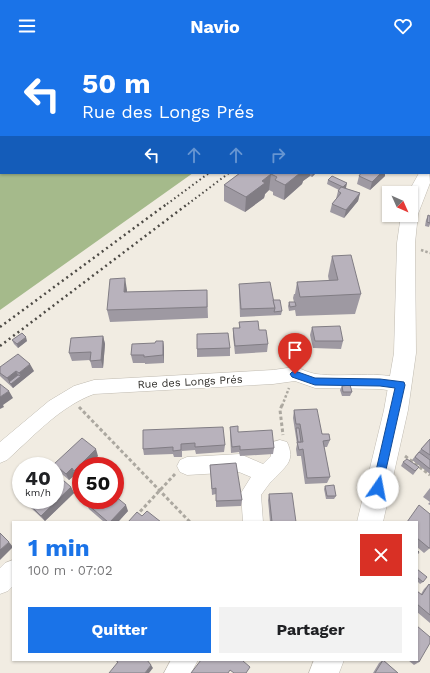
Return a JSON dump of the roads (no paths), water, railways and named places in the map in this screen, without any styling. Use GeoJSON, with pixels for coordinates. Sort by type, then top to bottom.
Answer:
{"type":"FeatureCollection","features":[{"type":"Feature","properties":{"kind":"main road"},"geometry":{"type":"LineString","coordinates":[[418,189],[427,174]]}},
{"type":"Feature","properties":{"kind":"main road"},"geometry":{"type":"LineString","coordinates":[[370,521],[401,385],[405,353],[406,239],[409,222]]}},
{"type":"Feature","properties":{"kind":"main road"},"geometry":{"type":"LineString","coordinates":[[324,673],[329,661]]}},
{"type":"Feature","properties":{"kind":"street","name":"Rue des Longs Prés"},"geometry":{"type":"LineString","coordinates":[[0,454],[52,409],[69,397],[94,387],[273,377],[295,374],[315,382],[380,382],[401,385]]}},
{"type":"Feature","properties":{"kind":"street"},"geometry":{"type":"LineString","coordinates":[[253,521],[251,493],[265,474],[281,459],[280,448]]}},
{"type":"Feature","properties":{"kind":"street"},"geometry":{"type":"LineString","coordinates":[[187,466],[240,463],[265,474]]}},
{"type":"Feature","properties":{"kind":"street"},"geometry":{"type":"LineString","coordinates":[[0,583],[12,572]]}},
{"type":"Feature","properties":{"kind":"street"},"geometry":{"type":"LineString","coordinates":[[176,673],[185,661]]}},
{"type":"Feature","properties":{"kind":"railway"},"geometry":{"type":"LineString","coordinates":[[167,204],[208,174]]}},
{"type":"Feature","properties":{"kind":"railway"},"geometry":{"type":"LineString","coordinates":[[188,204],[228,174]]}},
{"type":"Feature","properties":{"kind":"railway"},"geometry":{"type":"LineString","coordinates":[[0,327],[168,203]]}},
{"type":"Feature","properties":{"kind":"railway"},"geometry":{"type":"LineString","coordinates":[[0,346],[189,203]]}}]}
